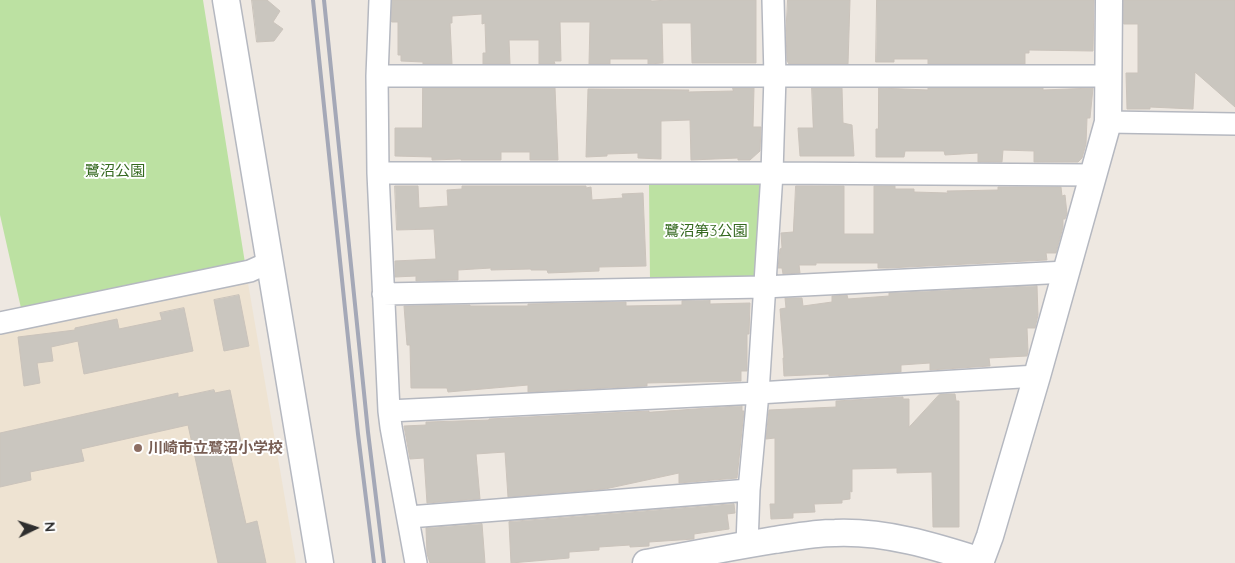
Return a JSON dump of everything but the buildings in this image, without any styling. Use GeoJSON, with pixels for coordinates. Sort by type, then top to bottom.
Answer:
{"type":"FeatureCollection","features":[{"type":"Feature","properties":{"kind":"street"},"geometry":{"type":"LineString","coordinates":[[226,0],[320,563]]}},
{"type":"Feature","properties":{"kind":"street"},"geometry":{"type":"LineString","coordinates":[[380,0],[377,76],[378,173],[389,411],[416,563]]}},
{"type":"Feature","properties":{"kind":"street"},"geometry":{"type":"LineString","coordinates":[[747,545],[749,490],[758,393],[772,173],[775,76],[773,0]]}},
{"type":"Feature","properties":{"kind":"street"},"geometry":{"type":"LineString","coordinates":[[646,563],[812,534],[836,532],[920,542],[981,562],[1037,376],[1108,122],[1109,0]]}},
{"type":"Feature","properties":{"kind":"street"},"geometry":{"type":"LineString","coordinates":[[377,76],[1108,76]]}},
{"type":"Feature","properties":{"kind":"street"},"geometry":{"type":"LineString","coordinates":[[1108,122],[1235,124]]}},
{"type":"Feature","properties":{"kind":"street"},"geometry":{"type":"LineString","coordinates":[[378,173],[1094,175]]}},
{"type":"Feature","properties":{"kind":"street"},"geometry":{"type":"LineString","coordinates":[[0,323],[250,272],[270,262]]}},
{"type":"Feature","properties":{"kind":"street"},"geometry":{"type":"LineString","coordinates":[[383,294],[764,287],[1067,272]]}},
{"type":"Feature","properties":{"kind":"street"},"geometry":{"type":"LineString","coordinates":[[389,411],[758,393],[1037,376]]}},
{"type":"Feature","properties":{"kind":"street"},"geometry":{"type":"LineString","coordinates":[[409,517],[749,490]]}},
{"type":"Feature","properties":{"kind":"shaded area","name":"川崎市立鷺沼小学校"},"geometry":{"type":"Polygon","coordinates":[[[248,283],[296,563],[0,563],[0,334],[248,283]]]}},
{"type":"Feature","properties":{"kind":"green space","name":"鷺沼公園"},"geometry":{"type":"Polygon","coordinates":[[[0,0],[203,0],[245,263],[21,308],[0,215],[0,0]]]}},
{"type":"Feature","properties":{"kind":"green space","name":"鷺沼第3公園"},"geometry":{"type":"Polygon","coordinates":[[[756,182],[764,190],[760,267],[753,277],[650,280],[649,183],[756,182]]]}},
{"type":"Feature","properties":{"kind":"railway"},"geometry":{"type":"LineString","coordinates":[[313,0],[358,434],[374,563]]}},
{"type":"Feature","properties":{"kind":"railway"},"geometry":{"type":"LineString","coordinates":[[324,0],[368,432],[384,563]]}},
{"type":"Feature","properties":{"kind":"place","name":"川崎市立鷺沼小学校"},"geometry":{"type":"Point","coordinates":[138,448]}}]}
